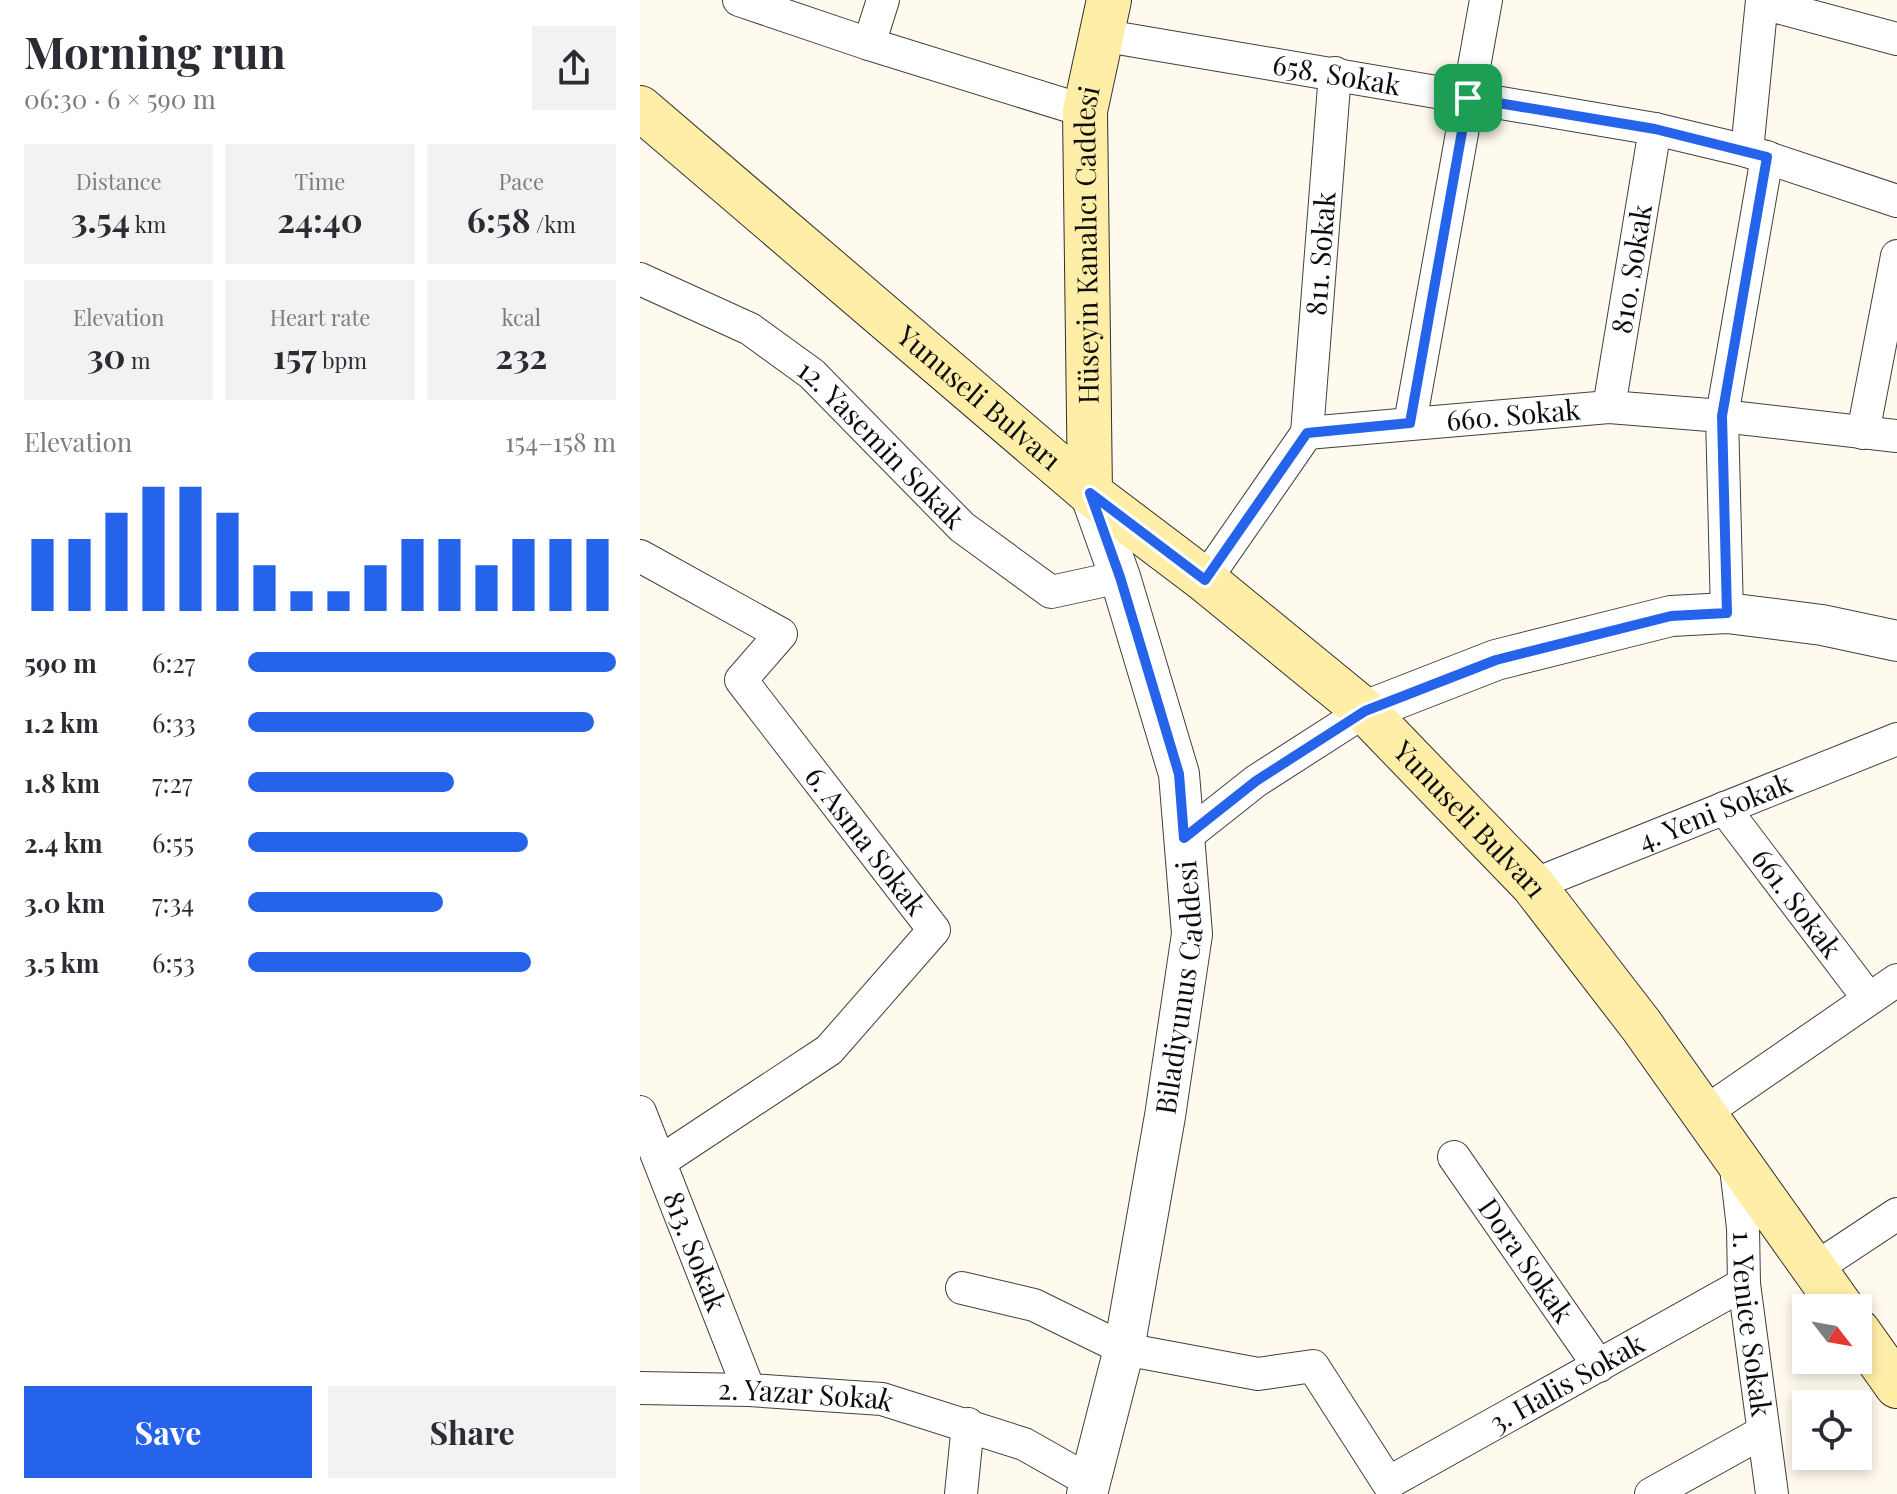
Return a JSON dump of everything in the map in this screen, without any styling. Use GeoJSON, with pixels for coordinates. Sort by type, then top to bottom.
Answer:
{"type":"FeatureCollection","features":[{"type":"Feature","properties":{"kind":"main road","name":"Hüseyin Kanalıcı Caddesi"},"geometry":{"type":"LineString","coordinates":[[1090,493],[1085,111],[1105,17]]}},
{"type":"Feature","properties":{"kind":"main road","name":"Yunuseli Bulvarı"},"geometry":{"type":"LineString","coordinates":[[640,108],[1090,493],[1205,580],[1365,711],[1533,885],[1641,1025],[1832,1294]]}},
{"type":"Feature","properties":{"kind":"main road"},"geometry":{"type":"LineString","coordinates":[[1872,1351],[1897,1386]]}},
{"type":"Feature","properties":{"kind":"street"},"geometry":{"type":"LineString","coordinates":[[739,0],[1085,111]]}},
{"type":"Feature","properties":{"kind":"street"},"geometry":{"type":"LineString","coordinates":[[869,44],[883,0]]}},
{"type":"Feature","properties":{"kind":"street"},"geometry":{"type":"LineString","coordinates":[[1410,423],[1486,0]]}},
{"type":"Feature","properties":{"kind":"street"},"geometry":{"type":"LineString","coordinates":[[1727,613],[1722,416],[1757,154],[1762,2],[1897,39]]}},
{"type":"Feature","properties":{"kind":"street","name":"658. Sokak"},"geometry":{"type":"LineString","coordinates":[[1105,17],[1335,73],[1655,129],[1757,154],[1897,201]]}},
{"type":"Feature","properties":{"kind":"street","name":"811. Sokak"},"geometry":{"type":"LineString","coordinates":[[1307,433],[1335,73]]}},
{"type":"Feature","properties":{"kind":"street","name":"810. Sokak"},"geometry":{"type":"LineString","coordinates":[[1609,407],[1655,129]]}},
{"type":"Feature","properties":{"kind":"street"},"geometry":{"type":"LineString","coordinates":[[1863,433],[1897,256]]}},
{"type":"Feature","properties":{"kind":"street","name":"12. Yasemin Sokak"},"geometry":{"type":"LineString","coordinates":[[640,279],[750,329],[812,374],[962,527],[1051,592],[1120,577]]}},
{"type":"Feature","properties":{"kind":"street","name":"660. Sokak"},"geometry":{"type":"LineString","coordinates":[[1307,433],[1609,407],[1897,436]]}},
{"type":"Feature","properties":{"kind":"street"},"geometry":{"type":"LineString","coordinates":[[1205,580],[1307,433]]}},
{"type":"Feature","properties":{"kind":"street","name":"Biladiyunus Caddesi"},"geometry":{"type":"LineString","coordinates":[[1089,1488],[1124,1349],[1165,1116],[1192,934],[1179,774],[1120,577],[1090,493]]}},
{"type":"Feature","properties":{"kind":"street","name":"6. Asma Sokak"},"geometry":{"type":"LineString","coordinates":[[640,556],[781,634],[741,680],[934,930],[829,1050],[661,1161]]}},
{"type":"Feature","properties":{"kind":"street"},"geometry":{"type":"LineString","coordinates":[[1184,838],[1256,781],[1365,711],[1496,660],[1671,616],[1727,613],[1822,625],[1897,641]]}},
{"type":"Feature","properties":{"kind":"street","name":"4. Yeni Sokak"},"geometry":{"type":"LineString","coordinates":[[1533,885],[1897,739]]}},
{"type":"Feature","properties":{"kind":"street","name":"661. Sokak"},"geometry":{"type":"LineString","coordinates":[[1724,808],[1869,999]]}},
{"type":"Feature","properties":{"kind":"street"},"geometry":{"type":"LineString","coordinates":[[1704,1113],[1897,980]]}},
{"type":"Feature","properties":{"kind":"street","name":"813. Sokak"},"geometry":{"type":"LineString","coordinates":[[640,1112],[749,1390]]}},
{"type":"Feature","properties":{"kind":"street","name":"1. Yenice Sokak"},"geometry":{"type":"LineString","coordinates":[[1735,1156],[1743,1228],[1744,1284],[1772,1494]]}},
{"type":"Feature","properties":{"kind":"street","name":"Dora Sokak"},"geometry":{"type":"LineString","coordinates":[[1454,1157],[1599,1366]]}},
{"type":"Feature","properties":{"kind":"street"},"geometry":{"type":"LineString","coordinates":[[1814,1269],[1897,1214]]}},
{"type":"Feature","properties":{"kind":"street","name":"3. Halis Sokak"},"geometry":{"type":"LineString","coordinates":[[1124,1349],[1258,1374],[1313,1366],[1388,1483],[1744,1284]]}},
{"type":"Feature","properties":{"kind":"street"},"geometry":{"type":"LineString","coordinates":[[962,1288],[1034,1305],[1124,1349]]}},
{"type":"Feature","properties":{"kind":"street","name":"2. Yazar Sokak"},"geometry":{"type":"LineString","coordinates":[[640,1388],[749,1390],[882,1399],[1024,1444],[1089,1488]]}},
{"type":"Feature","properties":{"kind":"street"},"geometry":{"type":"LineString","coordinates":[[961,1494],[968,1424]]}},
{"type":"Feature","properties":{"kind":"street"},"geometry":{"type":"LineString","coordinates":[[1651,1494],[1763,1432]]}},
{"type":"Feature","properties":{"kind":"route"},"geometry":{"type":"LineString","coordinates":[[1468,98],[1655,129],[1767,157],[1722,416],[1727,613],[1671,616],[1496,660],[1365,711],[1256,781],[1184,838],[1179,774],[1120,577],[1090,493],[1205,580],[1307,433],[1410,423],[1468,98]]}}]}
